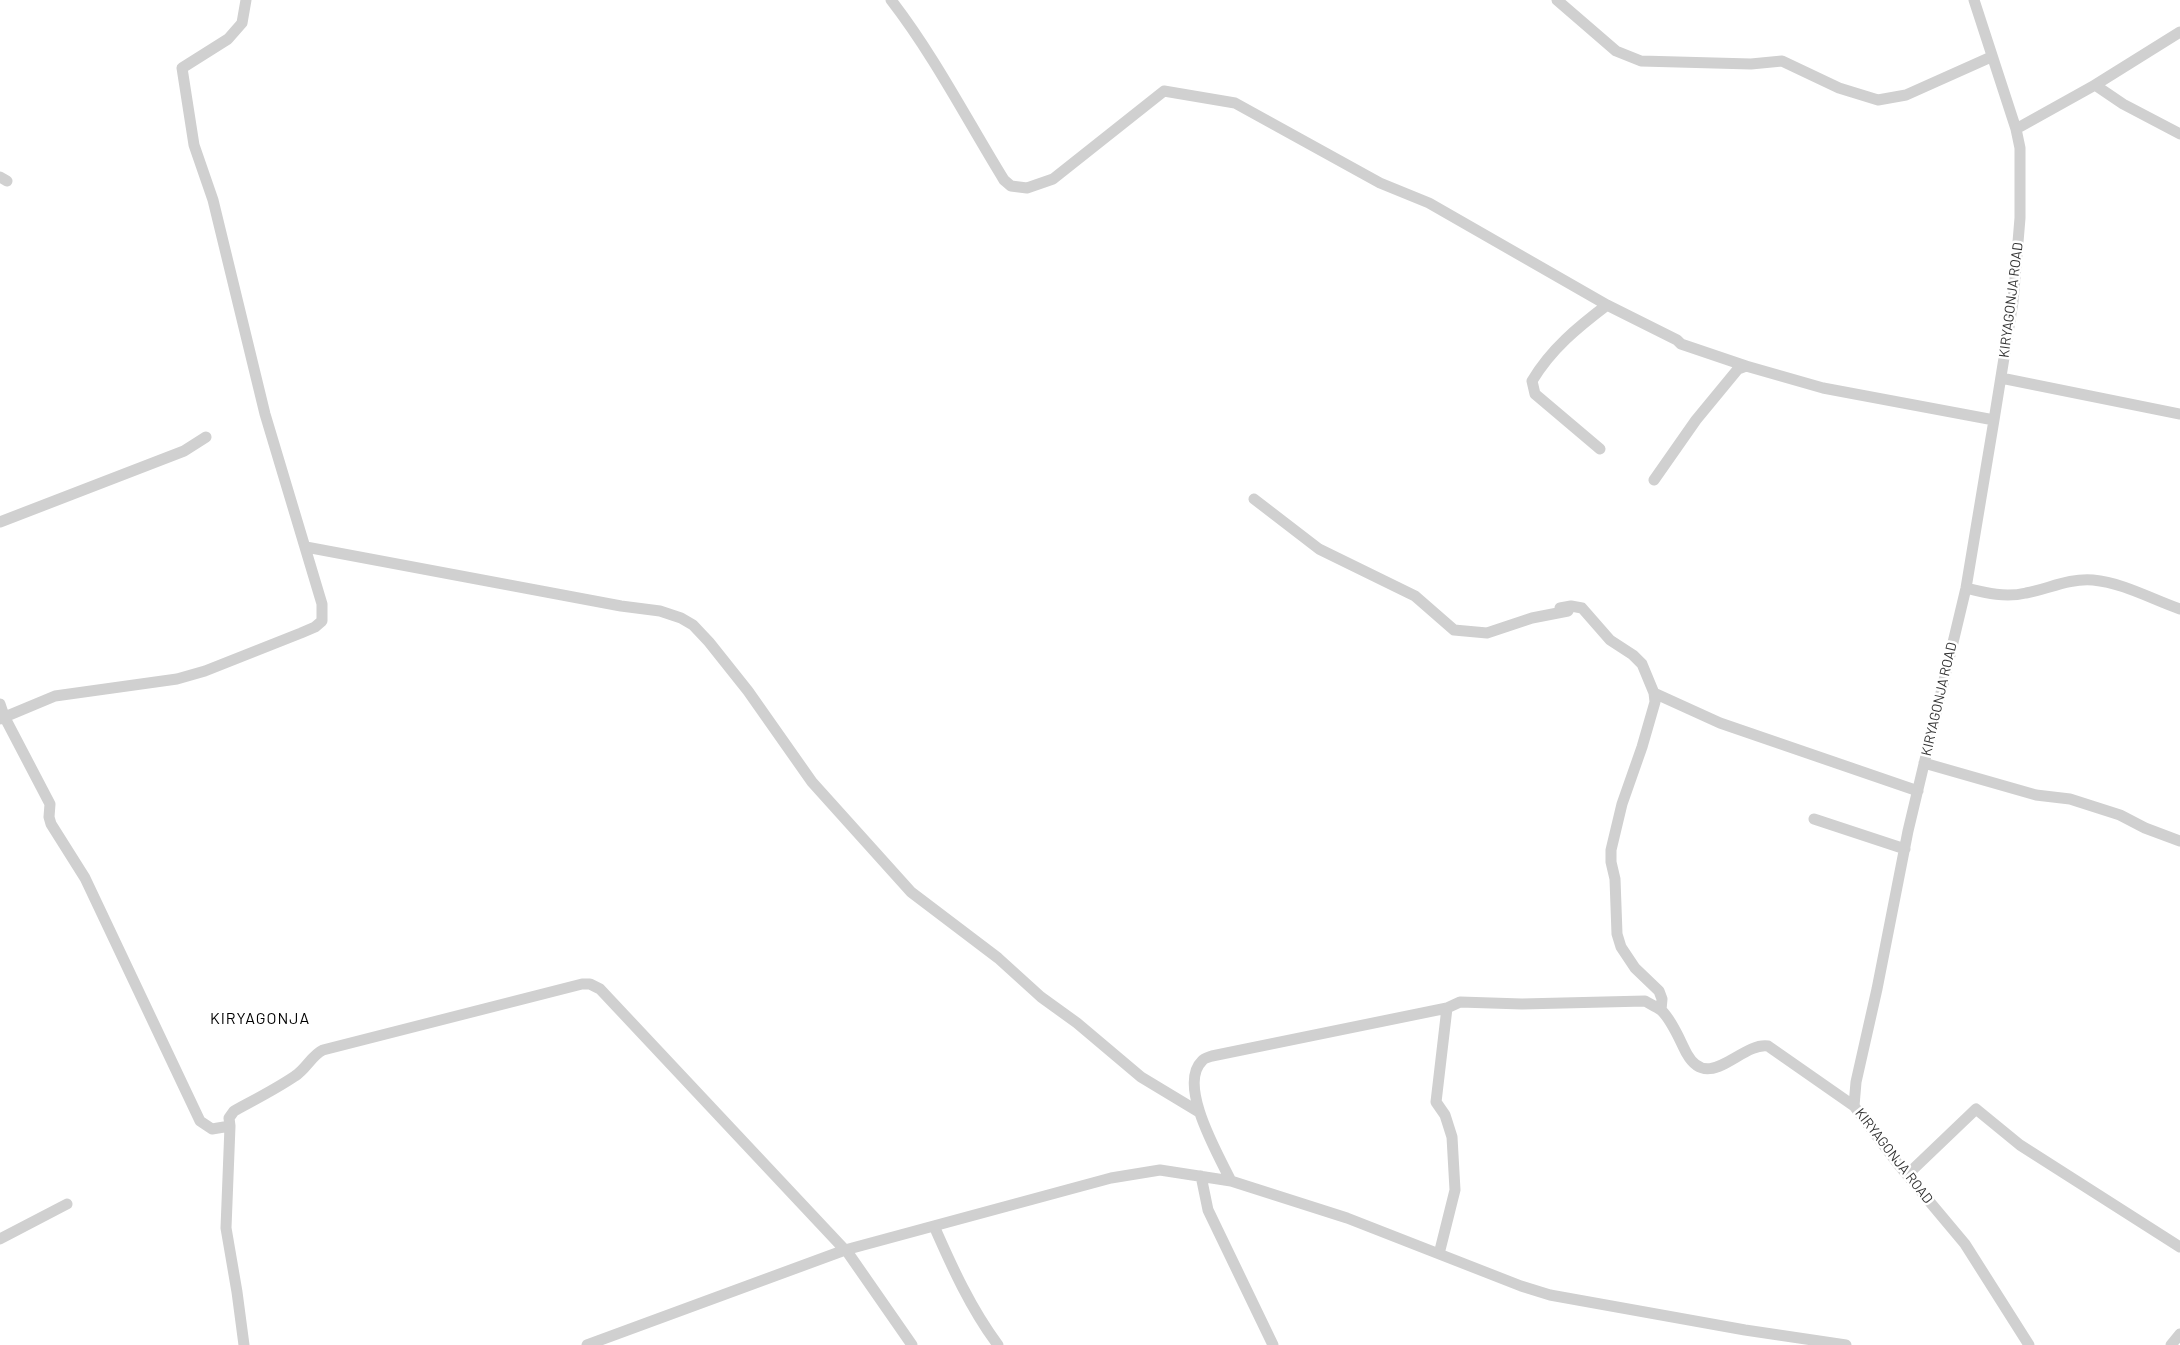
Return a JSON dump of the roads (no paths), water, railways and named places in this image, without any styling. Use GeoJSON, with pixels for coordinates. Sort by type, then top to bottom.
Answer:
{"type":"FeatureCollection","features":[{"type":"Feature","properties":{"kind":"street"},"geometry":{"type":"LineString","coordinates":[[2,717],[55,696],[177,679],[205,671],[315,627],[322,621],[323,615],[306,547],[265,414],[213,200],[194,145],[182,68],[228,39],[242,23],[246,0]]}},
{"type":"Feature","properties":{"kind":"street"},"geometry":{"type":"LineString","coordinates":[[891,0],[914,31],[952,91],[1004,180],[1011,186],[1027,188],[1053,179],[1164,91],[1235,103],[1380,184],[1429,203],[1607,305],[1692,349],[1823,388],[1994,420]]}},
{"type":"Feature","properties":{"kind":"street"},"geometry":{"type":"LineString","coordinates":[[1557,0],[1616,51],[1641,61],[1751,64],[1782,61],[1839,88],[1878,100],[1906,94],[1991,57]]}},
{"type":"Feature","properties":{"kind":"street","name":"KIRYAGONJA ROAD"},"geometry":{"type":"LineString","coordinates":[[1974,0],[2016,129],[2020,148],[2020,218],[2013,302],[1966,588],[1905,849],[1856,1082],[1854,1106],[1907,1176],[1965,1244],[2029,1345]]}},
{"type":"Feature","properties":{"kind":"street"},"geometry":{"type":"LineString","coordinates":[[2016,129],[2095,85],[2180,32]]}},
{"type":"Feature","properties":{"kind":"street"},"geometry":{"type":"LineString","coordinates":[[2095,85],[2123,104],[2180,134]]}},
{"type":"Feature","properties":{"kind":"street"},"geometry":{"type":"LineString","coordinates":[[1600,449],[1535,394],[1532,381],[1543,364],[1572,332],[1607,305]]}},
{"type":"Feature","properties":{"kind":"street"},"geometry":{"type":"LineString","coordinates":[[1654,480],[1696,420],[1738,369],[1746,366]]}},
{"type":"Feature","properties":{"kind":"street"},"geometry":{"type":"LineString","coordinates":[[2001,378],[2180,414]]}},
{"type":"Feature","properties":{"kind":"street"},"geometry":{"type":"LineString","coordinates":[[0,522],[174,455],[206,437]]}},
{"type":"Feature","properties":{"kind":"street"},"geometry":{"type":"LineString","coordinates":[[1254,500],[1319,549],[1415,596],[1454,630],[1487,633],[1532,618],[1582,608]]}},
{"type":"Feature","properties":{"kind":"street"},"geometry":{"type":"LineString","coordinates":[[306,547],[622,606],[660,611],[681,618],[693,626],[709,642],[748,691],[812,782],[912,892],[998,958],[1042,997],[1084,1028],[1141,1077],[1199,1112]]}},
{"type":"Feature","properties":{"kind":"street"},"geometry":{"type":"LineString","coordinates":[[1966,588],[1996,596],[2025,594],[2075,580],[2094,580],[2148,596],[2180,609]]}},
{"type":"Feature","properties":{"kind":"street"},"geometry":{"type":"LineString","coordinates":[[1560,608],[1572,606],[1582,608],[1610,640],[1633,655],[1642,664],[1654,693],[1655,702],[1622,804],[1610,862],[1615,879],[1617,934],[1621,947],[1635,968],[1660,991],[1662,999],[1661,1010]]}},
{"type":"Feature","properties":{"kind":"street"},"geometry":{"type":"LineString","coordinates":[[1654,693],[1720,723],[1918,791]]}},
{"type":"Feature","properties":{"kind":"street"},"geometry":{"type":"LineString","coordinates":[[0,704],[2,717],[50,804],[48,817],[51,824],[85,878],[200,1121],[212,1129],[230,1126]]}},
{"type":"Feature","properties":{"kind":"street"},"geometry":{"type":"LineString","coordinates":[[1924,763],[2036,795],[2070,799],[2120,815],[2146,828],[2180,841]]}},
{"type":"Feature","properties":{"kind":"street"},"geometry":{"type":"LineString","coordinates":[[1814,819],[1905,849]]}},
{"type":"Feature","properties":{"kind":"street"},"geometry":{"type":"LineString","coordinates":[[244,1345],[226,1228],[229,1118],[234,1112],[296,1076],[306,1068],[317,1053],[323,1050],[582,984],[590,984],[600,989],[845,1250],[912,1345]]}},
{"type":"Feature","properties":{"kind":"street"},"geometry":{"type":"LineString","coordinates":[[1231,1181],[1199,1112],[1194,1080],[1196,1070],[1202,1060],[1212,1056],[1447,1008],[1460,1002],[1522,1004],[1645,1001],[1661,1010],[1691,1060],[1700,1068],[1706,1070],[1758,1047],[1768,1046],[1854,1106]]}},
{"type":"Feature","properties":{"kind":"street"},"geometry":{"type":"LineString","coordinates":[[1439,1254],[1455,1190],[1452,1137],[1445,1116],[1436,1102],[1447,1008]]}},
{"type":"Feature","properties":{"kind":"street"},"geometry":{"type":"LineString","coordinates":[[1907,1176],[1976,1109],[2020,1145],[2180,1247]]}},
{"type":"Feature","properties":{"kind":"street"},"geometry":{"type":"LineString","coordinates":[[587,1345],[845,1250],[1111,1178],[1160,1170],[1231,1181],[1347,1218],[1521,1286],[1550,1295],[1811,1342],[1846,1345]]}},
{"type":"Feature","properties":{"kind":"street"},"geometry":{"type":"LineString","coordinates":[[1201,1176],[1208,1210],[1273,1345]]}},
{"type":"Feature","properties":{"kind":"street"},"geometry":{"type":"LineString","coordinates":[[0,1239],[67,1204]]}},
{"type":"Feature","properties":{"kind":"street"},"geometry":{"type":"LineString","coordinates":[[934,1226],[954,1272],[989,1333],[998,1345]]}},
{"type":"Feature","properties":{"kind":"street"},"geometry":{"type":"LineString","coordinates":[[2171,1345],[2180,1334]]}},
{"type":"Feature","properties":{"kind":"district","name":"KIRYAGONJA"},"geometry":{"type":"Point","coordinates":[260,1019]}}]}
